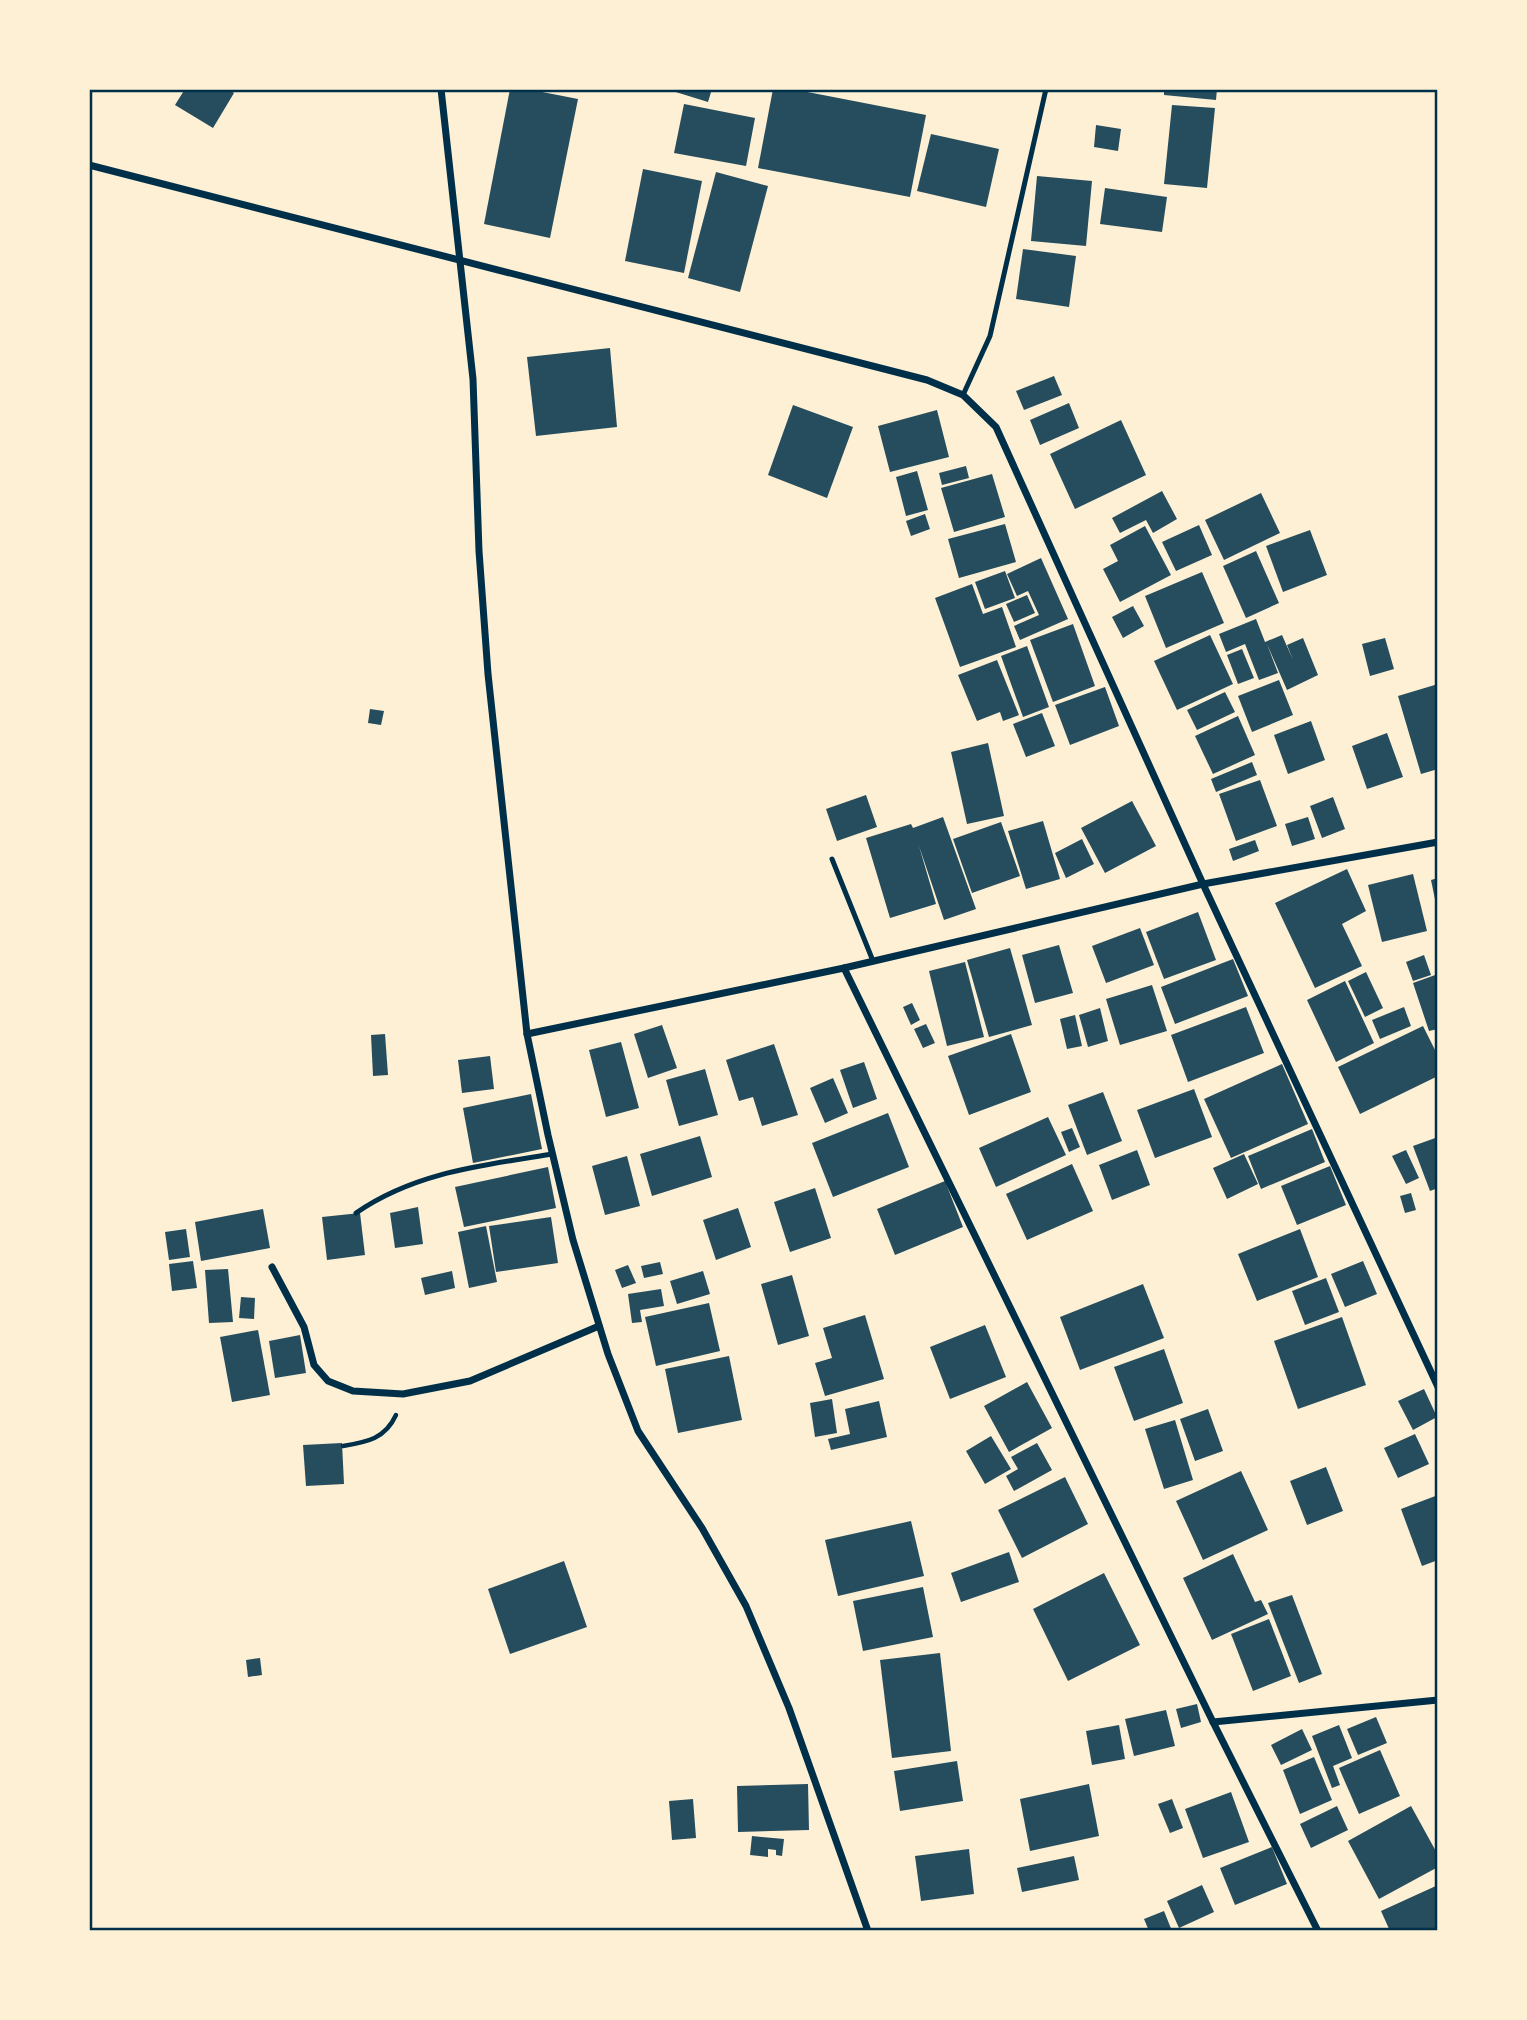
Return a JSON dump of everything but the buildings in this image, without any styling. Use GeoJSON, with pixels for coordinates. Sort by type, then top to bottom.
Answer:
{"type":"FeatureCollection","features":[{"type":"Feature","properties":{"kind":"street"},"geometry":{"type":"LineString","coordinates":[[441,89],[473,379],[479,551],[488,674],[527,1034],[553,1154],[573,1240],[599,1326],[638,1431],[702,1528],[746,1606],[789,1708],[868,1931]]}},
{"type":"Feature","properties":{"kind":"street"},"geometry":{"type":"LineString","coordinates":[[89,165],[927,380],[963,395],[996,427],[1203,884],[1438,1387]]}},
{"type":"Feature","properties":{"kind":"street"},"geometry":{"type":"LineString","coordinates":[[527,1034],[844,968],[1203,884],[1438,842]]}},
{"type":"Feature","properties":{"kind":"street"},"geometry":{"type":"LineString","coordinates":[[844,968],[1318,1931]]}},
{"type":"Feature","properties":{"kind":"street"},"geometry":{"type":"LineString","coordinates":[[272,1267],[304,1327],[314,1365],[328,1381],[353,1391],[403,1394],[470,1381],[599,1326]]}},
{"type":"Feature","properties":{"kind":"street"},"geometry":{"type":"LineString","coordinates":[[1213,1722],[1438,1700]]}},
{"type":"Feature","properties":{"kind":"lane"},"geometry":{"type":"LineString","coordinates":[[963,395],[990,336],[1046,89]]}},
{"type":"Feature","properties":{"kind":"lane"},"geometry":{"type":"LineString","coordinates":[[832,859],[873,961]]}},
{"type":"Feature","properties":{"kind":"lane"},"geometry":{"type":"LineString","coordinates":[[356,1213],[379,1197],[445,1173],[553,1154]]}},
{"type":"Feature","properties":{"kind":"path"},"geometry":{"type":"LineString","coordinates":[[343,1446],[380,1436],[390,1427],[403,1394]]}}]}
